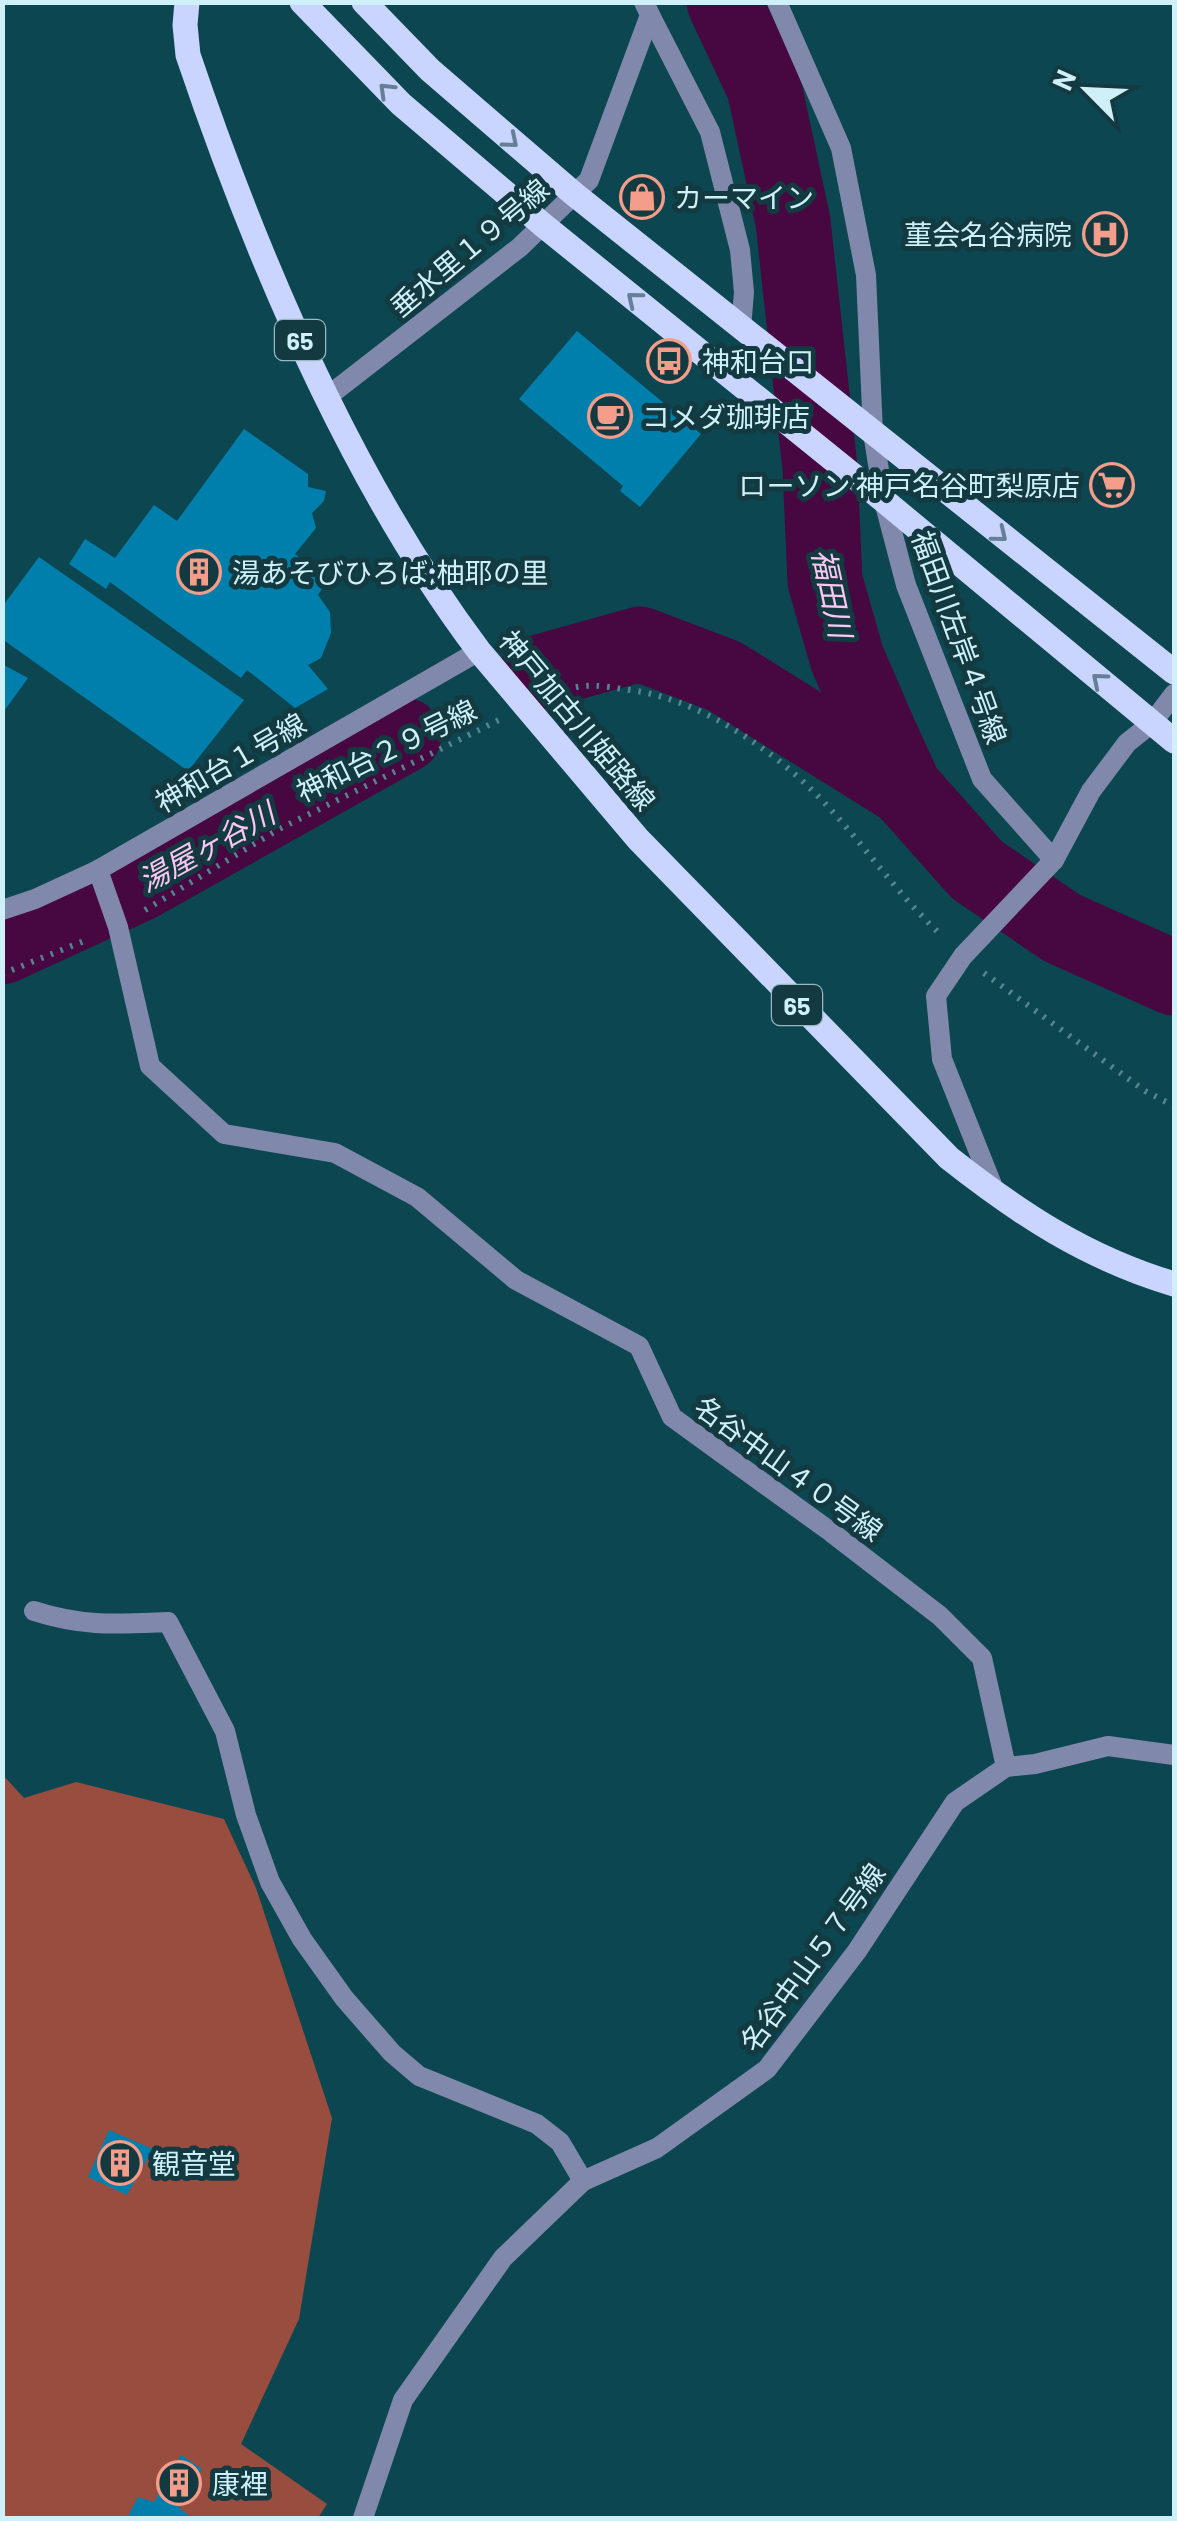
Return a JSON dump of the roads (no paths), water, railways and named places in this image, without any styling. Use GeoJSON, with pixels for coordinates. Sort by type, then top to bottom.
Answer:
{"type":"FeatureCollection","features":[{"type":"Feature","properties":{"kind":"main road","name":"神戸加古川姫路線"},"geometry":{"type":"LineString","coordinates":[[187,2],[184,25],[188,55],[289,317],[390,513],[479,650],[638,838],[949,1158],[996,1196],[1086,1252],[1174,1284]]}},
{"type":"Feature","properties":{"kind":"main road"},"geometry":{"type":"LineString","coordinates":[[302,2],[401,104],[543,226],[880,497],[1174,742]]}},
{"type":"Feature","properties":{"kind":"main road"},"geometry":{"type":"LineString","coordinates":[[364,2],[430,70],[574,194],[1174,672]]}},
{"type":"Feature","properties":{"kind":"street","name":"福田川左岸４号線"},"geometry":{"type":"LineString","coordinates":[[776,2],[841,148],[866,276],[871,432],[880,497],[906,585],[982,779],[1054,860]]}},
{"type":"Feature","properties":{"kind":"street","name":"垂水里１９号線"},"geometry":{"type":"LineString","coordinates":[[327,397],[543,226],[589,180],[647,9]]}},
{"type":"Feature","properties":{"kind":"street"},"geometry":{"type":"LineString","coordinates":[[647,9],[710,132],[740,250],[750,336]]}},
{"type":"Feature","properties":{"kind":"street","name":"神和台１号線"},"geometry":{"type":"LineString","coordinates":[[2,910],[35,900],[98,870],[479,650]]}},
{"type":"Feature","properties":{"kind":"street"},"geometry":{"type":"LineString","coordinates":[[996,1196],[942,1059],[936,996],[963,956],[1054,860],[1091,791],[1127,743],[1152,723],[1174,694]]}},
{"type":"Feature","properties":{"kind":"street","name":"名谷中山４０号線"},"geometry":{"type":"LineString","coordinates":[[98,870],[118,927],[150,1066],[224,1134],[335,1153],[417,1197],[516,1280],[639,1346],[672,1417],[832,1532],[940,1616],[982,1658],[1006,1767]]}},
{"type":"Feature","properties":{"kind":"street"},"geometry":{"type":"LineString","coordinates":[[34,1610],[71,1622],[168,1622],[225,1731],[246,1815],[270,1882],[302,1939],[344,1998],[392,2053],[419,2076],[537,2124],[560,2142],[583,2181]]}},
{"type":"Feature","properties":{"kind":"street","name":"名谷中山５７号線"},"geometry":{"type":"LineString","coordinates":[[363,2518],[403,2400],[503,2258],[583,2181],[658,2148],[768,2069],[856,1951],[956,1802],[1006,1767],[1108,1746],[1174,1755]]}},
{"type":"Feature","properties":{"kind":"waterway","name":"福田川"},"geometry":{"type":"LineString","coordinates":[[724,2],[764,87],[793,222],[820,468],[825,581],[847,658],[905,789],[977,870],[1062,928],[1174,978]]}},
{"type":"Feature","properties":{"kind":"waterway","name":"湯屋ヶ谷川"},"geometry":{"type":"LineString","coordinates":[[536,673],[640,644],[724,676],[905,789]]}},
{"type":"Feature","properties":{"kind":"waterway","name":"湯屋ヶ谷川"},"geometry":{"type":"LineString","coordinates":[[2,947],[137,885],[404,735]]}},
{"type":"Feature","properties":{"kind":"place","name":"カーマイン"},"geometry":{"type":"Point","coordinates":[642,197]}},
{"type":"Feature","properties":{"kind":"place","name":"菫会名谷病院"},"geometry":{"type":"Point","coordinates":[1105,234]}},
{"type":"Feature","properties":{"kind":"place","name":"神和台口"},"geometry":{"type":"Point","coordinates":[669,361]}},
{"type":"Feature","properties":{"kind":"place","name":"コメダ珈琲店"},"geometry":{"type":"Point","coordinates":[610,416]}},
{"type":"Feature","properties":{"kind":"place","name":"ローソン 神戸名谷町梨原店"},"geometry":{"type":"Point","coordinates":[1112,485]}},
{"type":"Feature","properties":{"kind":"place","name":"湯あそびひろば;柚耶の里"},"geometry":{"type":"Point","coordinates":[199,572]}},
{"type":"Feature","properties":{"kind":"place","name":"観音堂"},"geometry":{"type":"Point","coordinates":[120,2163]}},
{"type":"Feature","properties":{"kind":"place","name":"康裡"},"geometry":{"type":"Point","coordinates":[179,2483]}}]}
